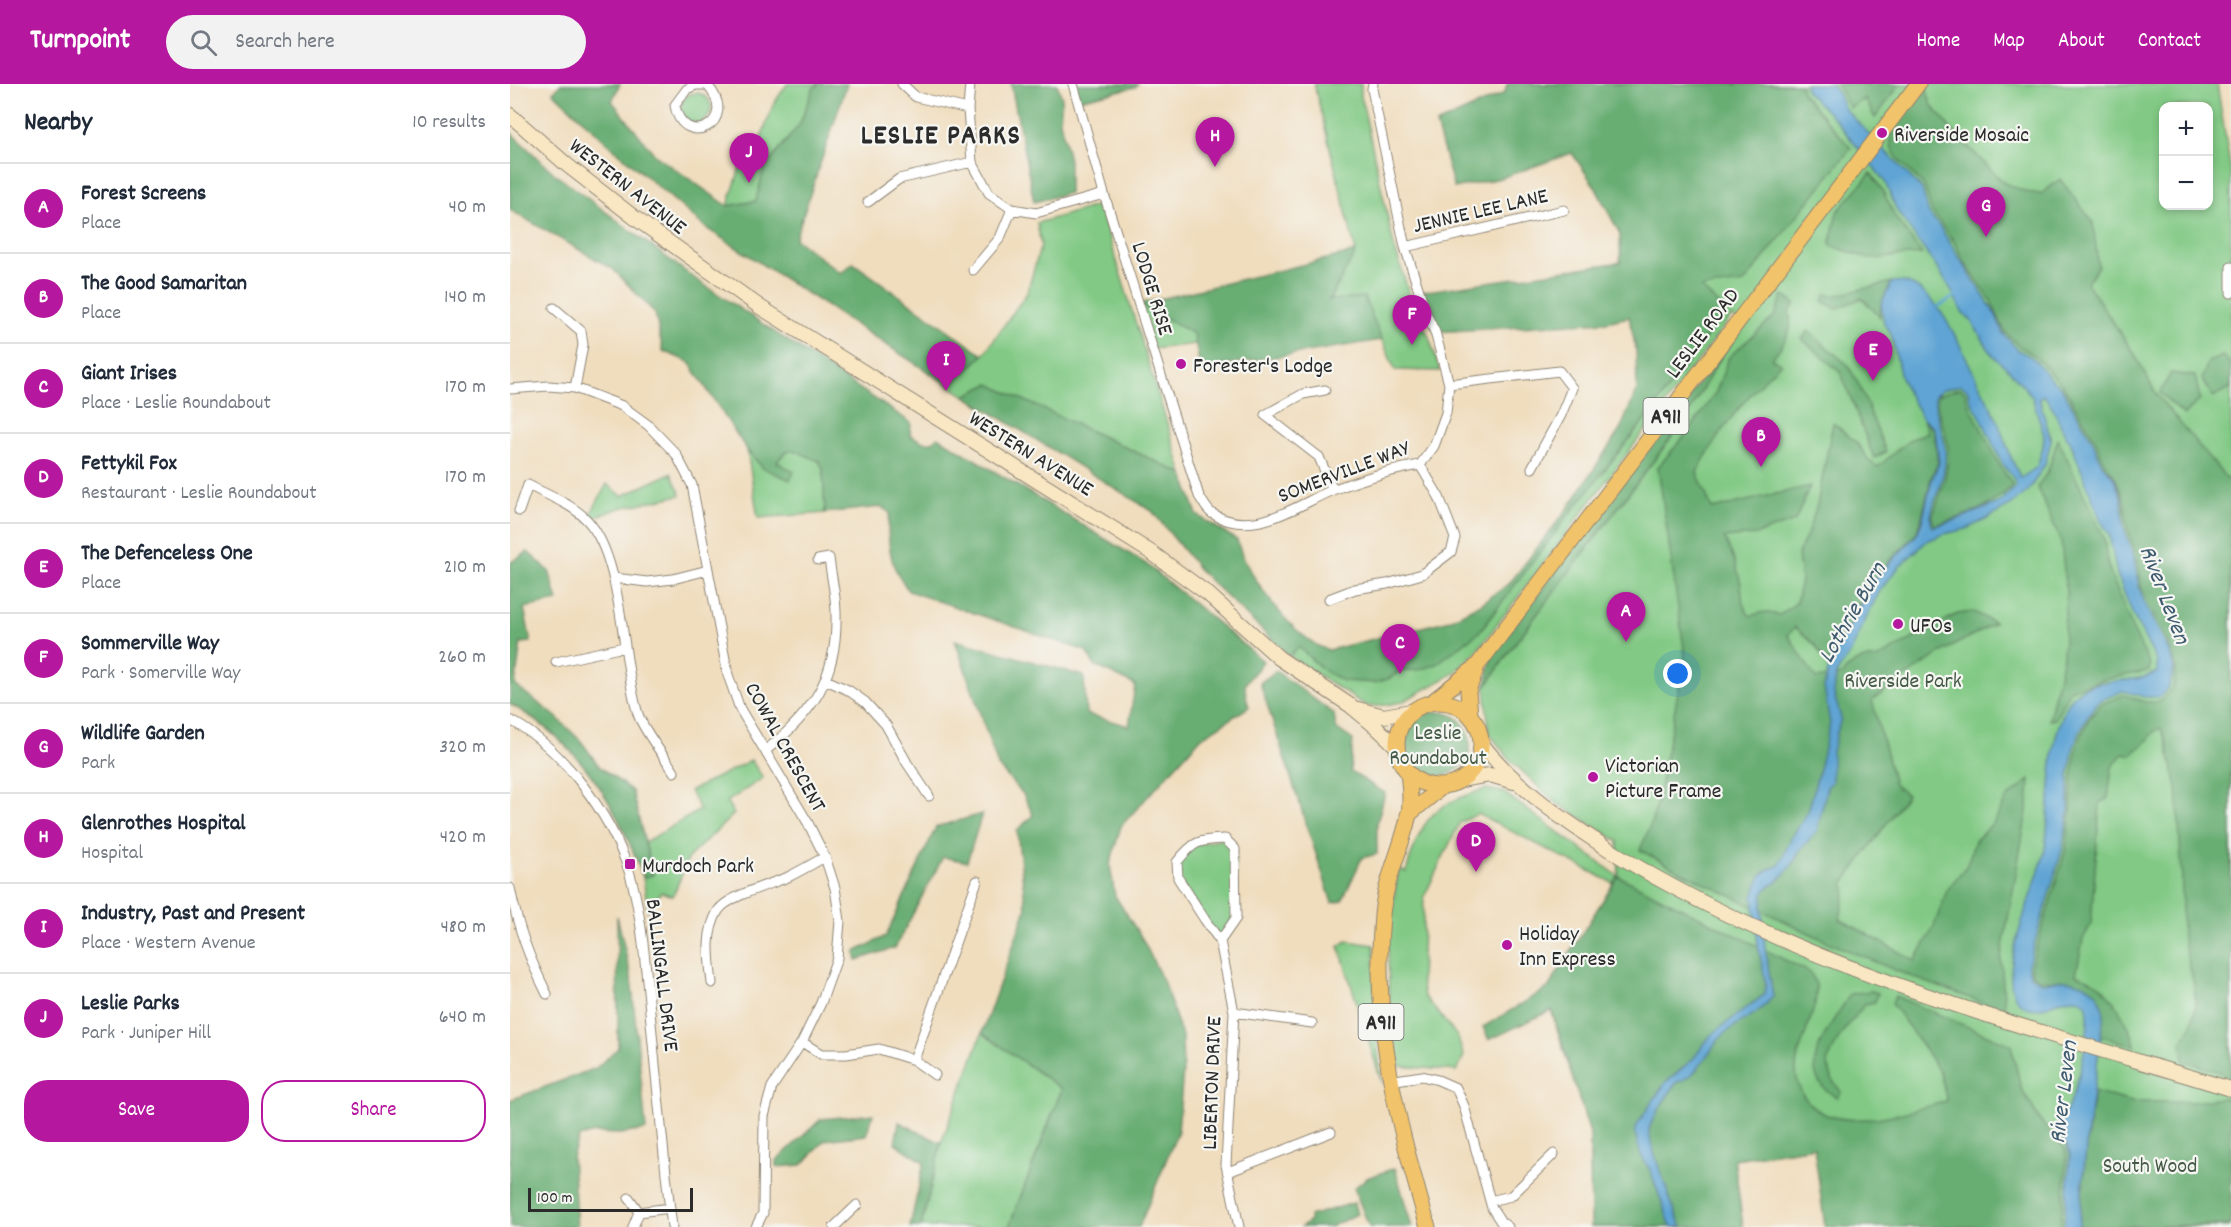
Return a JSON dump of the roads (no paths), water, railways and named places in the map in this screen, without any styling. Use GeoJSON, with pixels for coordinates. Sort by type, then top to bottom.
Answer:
{"type":"FeatureCollection","features":[{"type":"Feature","properties":{"kind":"main road","name":"LESLIE ROAD"},"geometry":{"type":"LineString","coordinates":[[1477,666],[1918,84]]}},
{"type":"Feature","properties":{"kind":"main road","name":"WESTERN AVENUE"},"geometry":{"type":"LineString","coordinates":[[510,115],[567,165],[698,264],[824,348],[1152,553],[1208,594],[1279,658],[1350,706]]}},
{"type":"Feature","properties":{"kind":"main road","name":"A911"},"geometry":{"type":"LineString","coordinates":[[1411,711],[1432,702],[1477,666]]}},
{"type":"Feature","properties":{"kind":"main road","name":"A911"},"geometry":{"type":"LineString","coordinates":[[1477,666],[1468,691],[1470,715],[1476,723],[1481,743]]}},
{"type":"Feature","properties":{"kind":"main road"},"geometry":{"type":"LineString","coordinates":[[1432,702],[1446,702],[1459,706],[1470,715]]}},
{"type":"Feature","properties":{"kind":"main road"},"geometry":{"type":"LineString","coordinates":[[1350,706],[1384,716],[1411,711]]}},
{"type":"Feature","properties":{"kind":"main road"},"geometry":{"type":"LineString","coordinates":[[1350,706],[1396,747]]}},
{"type":"Feature","properties":{"kind":"main road"},"geometry":{"type":"LineString","coordinates":[[1396,747],[1397,734],[1402,722],[1411,711]]}},
{"type":"Feature","properties":{"kind":"main road"},"geometry":{"type":"LineString","coordinates":[[1460,780],[1476,764],[1481,743]]}},
{"type":"Feature","properties":{"kind":"main road"},"geometry":{"type":"LineString","coordinates":[[1481,743],[1497,763],[1519,783],[1584,833],[1655,878],[1804,949],[1938,1000],[2231,1089]]}},
{"type":"Feature","properties":{"kind":"main road","name":"A911"},"geometry":{"type":"LineString","coordinates":[[1396,747],[1400,761],[1408,773],[1410,795],[1408,815],[1382,912],[1380,1017],[1389,1080],[1428,1227]]}},
{"type":"Feature","properties":{"kind":"main road"},"geometry":{"type":"LineString","coordinates":[[1408,773],[1418,781],[1443,786]]}},
{"type":"Feature","properties":{"kind":"main road"},"geometry":{"type":"LineString","coordinates":[[1408,815],[1443,786],[1460,780],[1490,775],[1519,783]]}},
{"type":"Feature","properties":{"kind":"street"},"geometry":{"type":"LineString","coordinates":[[902,84],[916,97],[969,109]]}},
{"type":"Feature","properties":{"kind":"street"},"geometry":{"type":"LineString","coordinates":[[970,84],[972,162],[989,193],[1012,209],[1036,213],[1104,194]]}},
{"type":"Feature","properties":{"kind":"street","name":"LODGE RISE"},"geometry":{"type":"LineString","coordinates":[[1073,84],[1104,194],[1198,496],[1203,502]]}},
{"type":"Feature","properties":{"kind":"street","name":"SOMERVILLE WAY"},"geometry":{"type":"LineString","coordinates":[[1203,502],[1211,514],[1239,524],[1268,520],[1333,490],[1393,469],[1420,465],[1434,446],[1446,413],[1449,384],[1405,247],[1373,84]]}},
{"type":"Feature","properties":{"kind":"street"},"geometry":{"type":"LineString","coordinates":[[696,85],[707,85],[717,101],[716,119],[710,126],[701,129],[690,128],[681,122],[676,114],[675,105],[687,89],[696,85]]}},
{"type":"Feature","properties":{"kind":"street"},"geometry":{"type":"LineString","coordinates":[[868,202],[899,179],[972,162]]}},
{"type":"Feature","properties":{"kind":"street"},"geometry":{"type":"LineString","coordinates":[[973,270],[1000,238],[1012,209]]}},
{"type":"Feature","properties":{"kind":"street","name":"JENNIE LEE LANE"},"geometry":{"type":"LineString","coordinates":[[1405,247],[1564,210]]}},
{"type":"Feature","properties":{"kind":"street"},"geometry":{"type":"LineString","coordinates":[[2231,267],[2231,293]]}},
{"type":"Feature","properties":{"kind":"street"},"geometry":{"type":"LineString","coordinates":[[554,308],[581,331],[583,345],[575,388]]}},
{"type":"Feature","properties":{"kind":"street"},"geometry":{"type":"LineString","coordinates":[[1449,384],[1558,371],[1572,388],[1562,415],[1532,468]]}},
{"type":"Feature","properties":{"kind":"street","name":"COWAL CRESCENT"},"geometry":{"type":"LineString","coordinates":[[510,389],[548,386],[575,388],[622,406],[648,425],[676,454],[692,485],[728,675],[740,709],[807,823],[825,858],[835,888],[840,921],[837,958],[821,1003],[802,1042],[772,1087],[764,1116],[763,1213],[756,1227]]}},
{"type":"Feature","properties":{"kind":"street"},"geometry":{"type":"LineString","coordinates":[[1325,390],[1303,394],[1265,415],[1319,457],[1333,490]]}},
{"type":"Feature","properties":{"kind":"street"},"geometry":{"type":"LineString","coordinates":[[1329,599],[1355,590],[1422,574],[1451,552],[1455,538],[1439,497],[1420,465]]}},
{"type":"Feature","properties":{"kind":"street"},"geometry":{"type":"LineString","coordinates":[[519,511],[528,485],[587,520],[605,547],[614,578],[624,647],[638,716],[675,772]]}},
{"type":"Feature","properties":{"kind":"street"},"geometry":{"type":"LineString","coordinates":[[765,751],[790,730],[810,707],[826,680],[835,644],[834,557],[818,560]]}},
{"type":"Feature","properties":{"kind":"street"},"geometry":{"type":"LineString","coordinates":[[614,578],[647,582],[673,579],[708,570]]}},
{"type":"Feature","properties":{"kind":"street"},"geometry":{"type":"LineString","coordinates":[[556,662],[624,647]]}},
{"type":"Feature","properties":{"kind":"street"},"geometry":{"type":"LineString","coordinates":[[826,680],[848,690],[865,702],[886,725],[928,796]]}},
{"type":"Feature","properties":{"kind":"street","name":"BALLINGALL DRIVE"},"geometry":{"type":"LineString","coordinates":[[510,720],[545,746],[577,777],[602,813],[630,874],[647,984],[672,1227]]}},
{"type":"Feature","properties":{"kind":"street","name":"LIBERTON DRIVE"},"geometry":{"type":"LineString","coordinates":[[1220,941],[1236,918],[1235,849],[1225,839],[1191,844],[1178,862],[1178,878],[1220,941],[1234,1012],[1228,1113],[1228,1172],[1239,1227]]}},
{"type":"Feature","properties":{"kind":"street"},"geometry":{"type":"LineString","coordinates":[[712,983],[708,950],[711,930],[719,909],[739,896],[789,876],[825,858]]}},
{"type":"Feature","properties":{"kind":"street"},"geometry":{"type":"LineString","coordinates":[[914,1060],[977,881]]}},
{"type":"Feature","properties":{"kind":"street"},"geometry":{"type":"LineString","coordinates":[[510,888],[530,962],[548,994]]}},
{"type":"Feature","properties":{"kind":"street"},"geometry":{"type":"LineString","coordinates":[[1234,1012],[1312,1023]]}},
{"type":"Feature","properties":{"kind":"street"},"geometry":{"type":"LineString","coordinates":[[802,1042],[821,1054],[846,1054],[879,1049],[914,1060],[935,1075]]}},
{"type":"Feature","properties":{"kind":"street"},"geometry":{"type":"LineString","coordinates":[[1389,1080],[1422,1076],[1456,1088],[1464,1106],[1490,1201],[1495,1214],[1508,1227]]}},
{"type":"Feature","properties":{"kind":"street"},"geometry":{"type":"LineString","coordinates":[[1228,1172],[1331,1131]]}},
{"type":"Feature","properties":{"kind":"street"},"geometry":{"type":"LineString","coordinates":[[1490,1201],[1511,1196],[1554,1154]]}},
{"type":"Feature","properties":{"kind":"street"},"geometry":{"type":"LineString","coordinates":[[629,1198],[639,1212]]}},
{"type":"Feature","properties":{"kind":"street"},"geometry":{"type":"LineString","coordinates":[[834,1227],[857,1204]]}},
{"type":"Feature","properties":{"kind":"street"},"geometry":{"type":"LineString","coordinates":[[639,1212],[670,1208]]}},
{"type":"Feature","properties":{"kind":"street"},"geometry":{"type":"LineString","coordinates":[[633,1227],[639,1212]]}},
{"type":"Feature","properties":{"kind":"water"},"geometry":{"type":"Polygon","coordinates":[[[1805,84],[1831,84],[1845,109],[1922,189],[1929,214],[1940,227],[1996,315],[2003,333],[2018,350],[2033,358],[2061,387],[2093,441],[2102,464],[2114,478],[2122,500],[2124,528],[2134,557],[2139,587],[2170,653],[2174,669],[2169,687],[2160,697],[2145,697],[2123,691],[2099,701],[2086,719],[2074,745],[2069,776],[2069,812],[2062,851],[2028,965],[2030,975],[2040,981],[2046,983],[2066,980],[2091,988],[2099,997],[2104,1013],[2087,1137],[2079,1227],[2064,1227],[2070,1155],[2060,1136],[2062,1116],[2073,1096],[2086,1043],[2088,1013],[2086,1004],[2079,998],[2074,998],[2037,1008],[2025,1006],[2019,1002],[2012,990],[2011,973],[2019,931],[2044,854],[2053,752],[2063,714],[2072,698],[2089,686],[2148,676],[2157,672],[2157,662],[2132,613],[2117,574],[2109,534],[2101,521],[2070,441],[2043,395],[2039,398],[2051,440],[2045,465],[2028,491],[2008,507],[1985,520],[1966,529],[1927,541],[1899,567],[1881,589],[1851,652],[1836,674],[1834,694],[1841,718],[1832,751],[1832,782],[1827,787],[1817,831],[1801,849],[1792,865],[1763,894],[1765,948],[1773,996],[1761,1009],[1722,1036],[1697,1070],[1677,1082],[1657,1112],[1649,1130],[1657,1162],[1682,1227],[1671,1227],[1650,1170],[1641,1155],[1635,1133],[1637,1125],[1665,1083],[1693,1059],[1711,1035],[1765,994],[1766,984],[1758,946],[1753,896],[1761,876],[1769,869],[1779,866],[1791,838],[1808,812],[1830,724],[1824,687],[1830,663],[1875,579],[1917,534],[1922,522],[1932,479],[1939,463],[1935,429],[1923,419],[1906,390],[1891,333],[1884,324],[1881,304],[1892,282],[1906,283],[1919,289],[1931,300],[1952,329],[1992,409],[2021,478],[2037,467],[2043,447],[2044,435],[2032,396],[1993,356],[1970,319],[1963,314],[1948,284],[1897,211],[1885,182],[1835,119],[1806,91],[1805,84]],[[1961,385],[1942,390],[1935,395],[1945,458],[1942,478],[1932,510],[1932,527],[2000,502],[2016,486],[2014,479],[2002,463],[1968,391],[1961,385]]]}},
{"type":"Feature","properties":{"kind":"waterway"},"geometry":{"type":"LineString","coordinates":[[1937,307],[1956,296]]}},
{"type":"Feature","properties":{"kind":"place","name":"Riverside Mosaic"},"geometry":{"type":"Point","coordinates":[1882,133]}},
{"type":"Feature","properties":{"kind":"place","name":"Glenrothes Hospital"},"geometry":{"type":"Point","coordinates":[1215,167]}},
{"type":"Feature","properties":{"kind":"place","name":"Leslie Parks"},"geometry":{"type":"Point","coordinates":[749,183]}},
{"type":"Feature","properties":{"kind":"place","name":"Wildlife Garden"},"geometry":{"type":"Point","coordinates":[1986,237]}},
{"type":"Feature","properties":{"kind":"place","name":"Sommerville Way"},"geometry":{"type":"Point","coordinates":[1412,345]}},
{"type":"Feature","properties":{"kind":"place","name":"Forester's Lodge"},"geometry":{"type":"Point","coordinates":[1181,364]}},
{"type":"Feature","properties":{"kind":"place","name":"The Defenceless One"},"geometry":{"type":"Point","coordinates":[1873,381]}},
{"type":"Feature","properties":{"kind":"place","name":"Industry, Past and Present"},"geometry":{"type":"Point","coordinates":[946,391]}},
{"type":"Feature","properties":{"kind":"place","name":"The Good Samaritan"},"geometry":{"type":"Point","coordinates":[1761,467]}},
{"type":"Feature","properties":{"kind":"place","name":"UFOs"},"geometry":{"type":"Point","coordinates":[1898,624]}},
{"type":"Feature","properties":{"kind":"place","name":"Forest Screens"},"geometry":{"type":"Point","coordinates":[1626,642]}},
{"type":"Feature","properties":{"kind":"place","name":"Giant Irises"},"geometry":{"type":"Point","coordinates":[1400,674]}},
{"type":"Feature","properties":{"kind":"place","name":"Victorian Picture Frame"},"geometry":{"type":"Point","coordinates":[1593,777]}},
{"type":"Feature","properties":{"kind":"place","name":"Murdoch Park"},"geometry":{"type":"Point","coordinates":[630,864]}},
{"type":"Feature","properties":{"kind":"place","name":"Fettykil Fox"},"geometry":{"type":"Point","coordinates":[1476,872]}},
{"type":"Feature","properties":{"kind":"place","name":"Holiday Inn Express"},"geometry":{"type":"Point","coordinates":[1507,945]}},
{"type":"Feature","properties":{"kind":"district","name":"LESLIE PARKS"},"geometry":{"type":"Point","coordinates":[941,133]}},
{"type":"Feature","properties":{"kind":"water label","name":"River Leven"},"geometry":{"type":"Point","coordinates":[2166,594]}},
{"type":"Feature","properties":{"kind":"water label","name":"Lothrie Burn"},"geometry":{"type":"Point","coordinates":[1851,612]}},
{"type":"Feature","properties":{"kind":"water label","name":"River Leven"},"geometry":{"type":"Point","coordinates":[2062,1092]}},
{"type":"Feature","properties":{"kind":"park label","name":"Riverside Park"},"geometry":{"type":"Point","coordinates":[1903,679]}},
{"type":"Feature","properties":{"kind":"park label","name":"Leslie Roundabout"},"geometry":{"type":"Point","coordinates":[1438,744]}},
{"type":"Feature","properties":{"kind":"park label","name":"South Wood"},"geometry":{"type":"Point","coordinates":[2150,1164]}}]}
